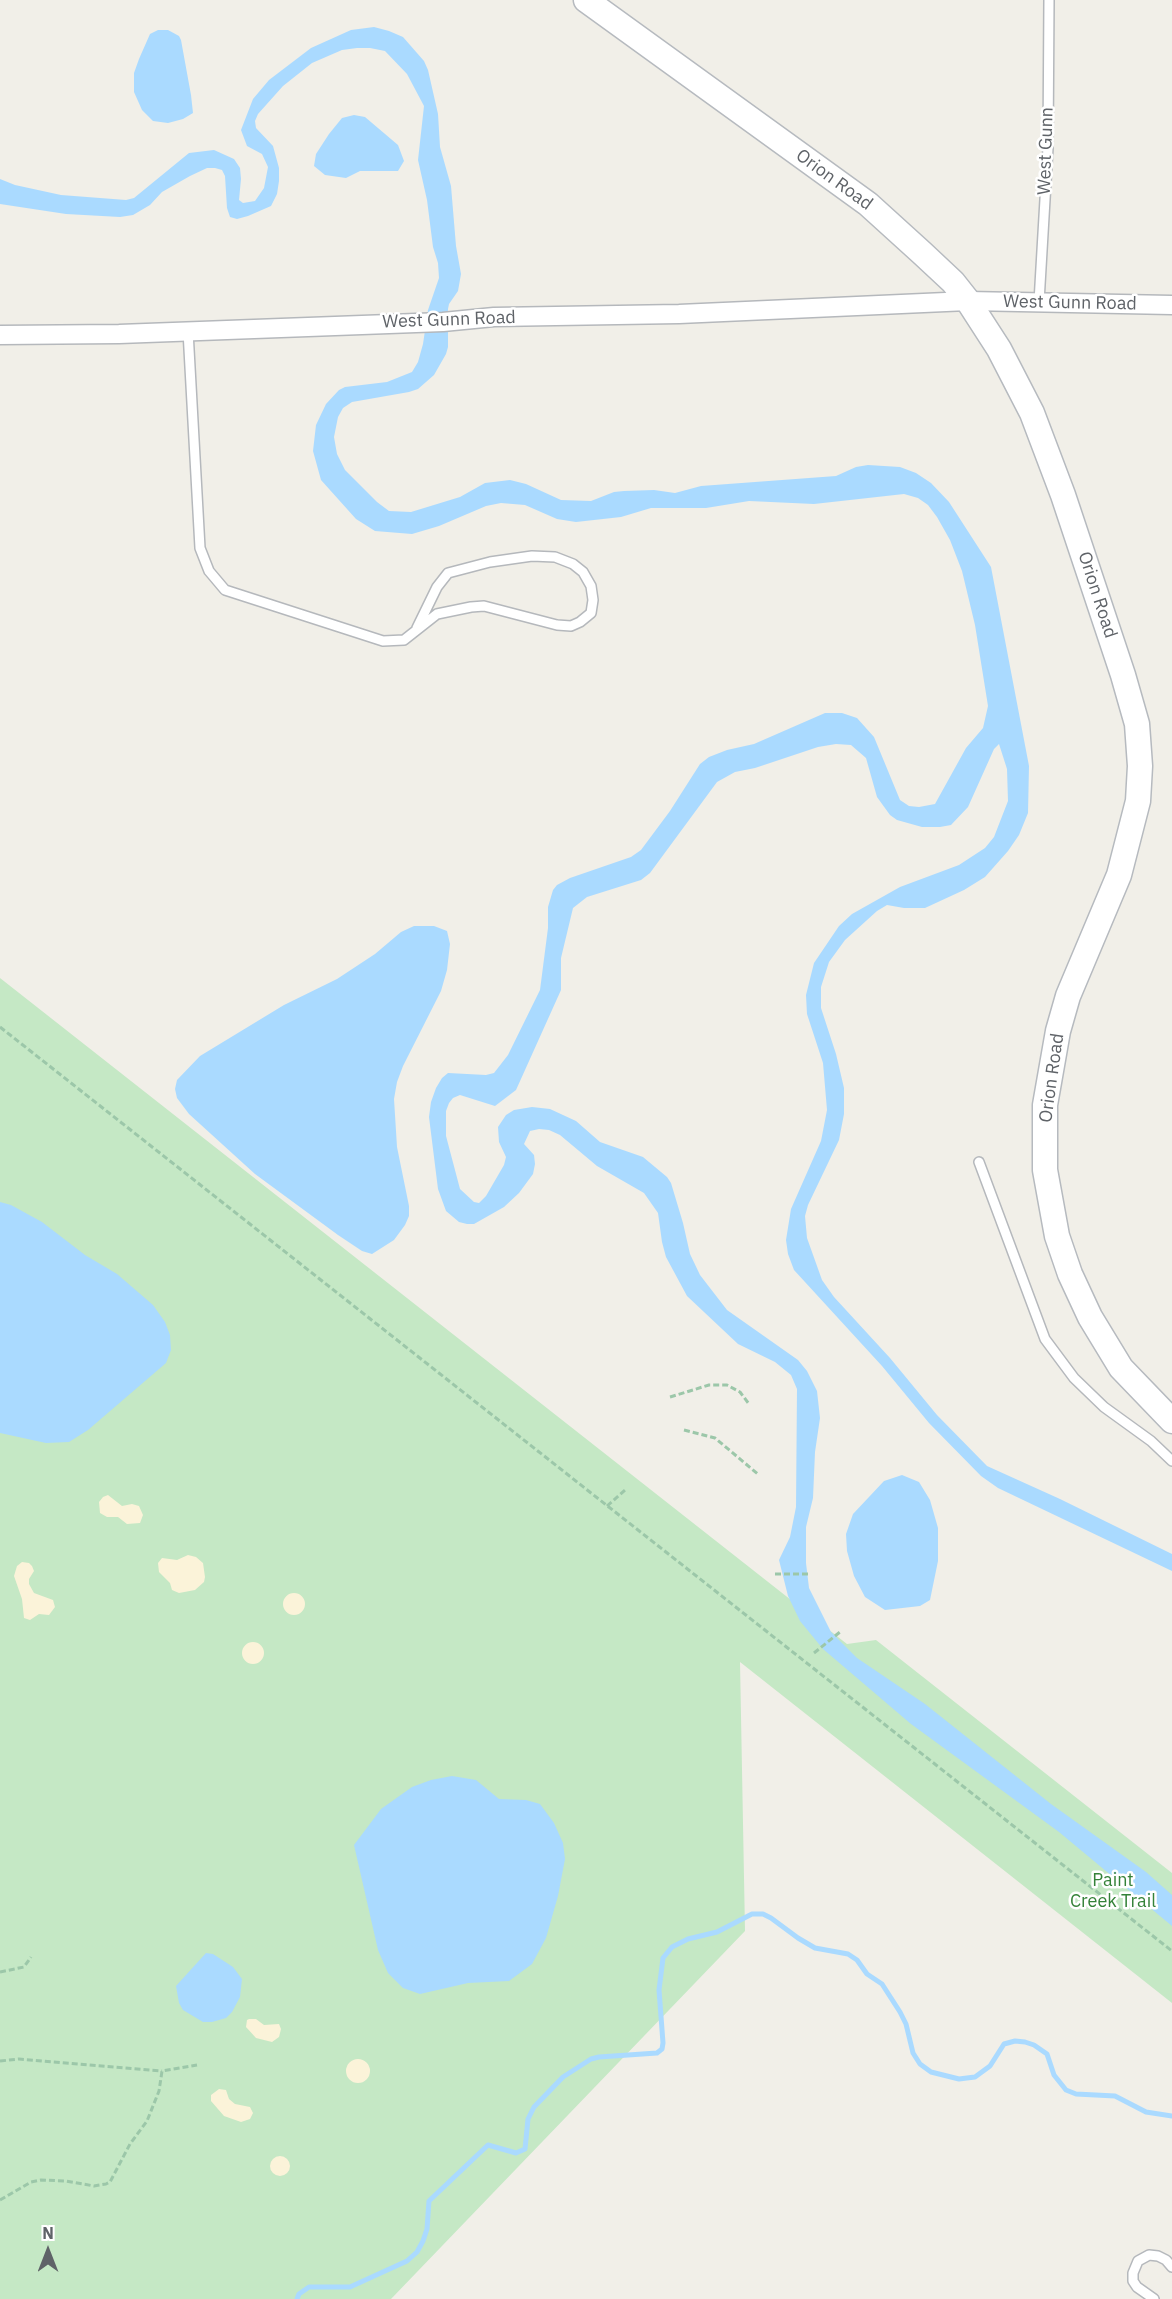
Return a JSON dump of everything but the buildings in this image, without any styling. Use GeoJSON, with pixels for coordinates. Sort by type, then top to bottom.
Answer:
{"type":"FeatureCollection","features":[{"type":"Feature","properties":{"kind":"street","name":"Orion Road"},"geometry":{"type":"LineString","coordinates":[[586,0],[868,204],[953,282],[999,349],[1032,413],[1064,495],[1089,569],[1137,724],[1140,766],[1138,801],[1119,875],[1068,996],[1053,1054],[1045,1105],[1045,1170],[1057,1236],[1070,1274],[1090,1317],[1121,1368],[1172,1421]]}},
{"type":"Feature","properties":{"kind":"street","name":"West Gunn Road"},"geometry":{"type":"LineString","coordinates":[[0,335],[443,322],[494,317],[679,314],[968,301],[1172,305]]}},
{"type":"Feature","properties":{"kind":"lane","name":"West Gunn"},"geometry":{"type":"LineString","coordinates":[[1039,302],[1048,148],[1049,0]]}},
{"type":"Feature","properties":{"kind":"lane"},"geometry":{"type":"LineString","coordinates":[[188,331],[200,548],[209,571],[225,590],[383,641],[404,640],[438,614],[484,606],[557,625],[571,626],[591,613],[591,586],[584,572],[573,564],[555,558],[531,556],[490,562],[448,573],[437,587],[417,628]]}},
{"type":"Feature","properties":{"kind":"lane"},"geometry":{"type":"LineString","coordinates":[[979,1162],[1045,1339],[1074,1378],[1104,1407],[1151,1442],[1172,1461]]}},
{"type":"Feature","properties":{"kind":"lane"},"geometry":{"type":"LineString","coordinates":[[1154,2299],[1137,2287],[1133,2281],[1133,2273],[1138,2260],[1149,2255],[1158,2256],[1172,2267]]}},
{"type":"Feature","properties":{"kind":"path"},"geometry":{"type":"LineString","coordinates":[[0,1027],[1172,1951]]}},
{"type":"Feature","properties":{"kind":"path"},"geometry":{"type":"LineString","coordinates":[[669,1397],[709,1385],[727,1385],[740,1392],[749,1404]]}},
{"type":"Feature","properties":{"kind":"path"},"geometry":{"type":"LineString","coordinates":[[684,1430],[715,1438],[759,1475]]}},
{"type":"Feature","properties":{"kind":"path"},"geometry":{"type":"LineString","coordinates":[[607,1506],[625,1490]]}},
{"type":"Feature","properties":{"kind":"path"},"geometry":{"type":"LineString","coordinates":[[775,1574],[809,1574]]}},
{"type":"Feature","properties":{"kind":"path"},"geometry":{"type":"LineString","coordinates":[[814,1653],[840,1632]]}},
{"type":"Feature","properties":{"kind":"path"},"geometry":{"type":"LineString","coordinates":[[0,1972],[24,1967],[31,1957]]}},
{"type":"Feature","properties":{"kind":"path"},"geometry":{"type":"LineString","coordinates":[[0,2061],[19,2059],[162,2071],[197,2064]]}},
{"type":"Feature","properties":{"kind":"path"},"geometry":{"type":"LineString","coordinates":[[0,2200],[31,2182],[40,2180],[74,2182],[94,2187],[110,2182],[130,2144],[147,2121],[159,2091],[162,2071]]}},
{"type":"Feature","properties":{"kind":"green space","name":"Paint Creek Trail"},"geometry":{"type":"Polygon","coordinates":[[[0,978],[847,1644],[876,1640],[1172,1873],[1172,2003],[740,1662],[745,1931],[391,2299],[0,2299],[0,978]]]}},
{"type":"Feature","properties":{"kind":"sand"},"geometry":{"type":"Polygon","coordinates":[[[108,1495],[122,1506],[132,1504],[139,1506],[143,1515],[140,1523],[127,1524],[118,1517],[107,1517],[100,1513],[99,1502],[108,1495]]]}},
{"type":"Feature","properties":{"kind":"sand"},"geometry":{"type":"Polygon","coordinates":[[[188,1555],[196,1557],[203,1563],[204,1582],[195,1590],[179,1593],[172,1590],[170,1583],[159,1572],[158,1563],[162,1558],[177,1560],[188,1555]]]}},
{"type":"Feature","properties":{"kind":"sand"},"geometry":{"type":"Polygon","coordinates":[[[22,1562],[29,1563],[34,1571],[29,1584],[34,1593],[53,1600],[55,1607],[49,1615],[39,1614],[30,1620],[24,1618],[22,1599],[14,1576],[17,1566],[22,1562]]]}},
{"type":"Feature","properties":{"kind":"sand"},"geometry":{"type":"Polygon","coordinates":[[[294,1593],[302,1596],[305,1604],[302,1612],[294,1615],[286,1612],[283,1604],[286,1596],[294,1593]]]}},
{"type":"Feature","properties":{"kind":"sand"},"geometry":{"type":"Polygon","coordinates":[[[253,1642],[261,1645],[264,1653],[261,1661],[253,1664],[245,1661],[242,1653],[245,1645],[253,1642]]]}},
{"type":"Feature","properties":{"kind":"sand"},"geometry":{"type":"Polygon","coordinates":[[[249,2019],[256,2019],[264,2025],[279,2024],[281,2029],[279,2037],[272,2042],[256,2038],[246,2027],[249,2019]]]}},
{"type":"Feature","properties":{"kind":"sand"},"geometry":{"type":"Polygon","coordinates":[[[358,2059],[367,2062],[370,2071],[367,2080],[358,2083],[349,2080],[346,2071],[349,2062],[358,2059]]]}},
{"type":"Feature","properties":{"kind":"sand"},"geometry":{"type":"Polygon","coordinates":[[[219,2089],[226,2090],[229,2099],[235,2104],[250,2107],[253,2113],[250,2119],[241,2122],[224,2116],[211,2101],[211,2095],[219,2089]]]}},
{"type":"Feature","properties":{"kind":"sand"},"geometry":{"type":"Polygon","coordinates":[[[276,2156],[284,2156],[290,2162],[290,2170],[284,2176],[276,2176],[270,2170],[270,2162],[276,2156]]]}},
{"type":"Feature","properties":{"kind":"water"},"geometry":{"type":"Polygon","coordinates":[[[374,27],[403,37],[424,61],[428,70],[438,114],[440,147],[451,186],[456,246],[461,274],[458,291],[448,309],[448,347],[434,375],[418,389],[409,392],[352,402],[343,408],[338,417],[334,437],[337,454],[345,470],[377,502],[389,511],[411,512],[460,497],[485,483],[510,480],[526,484],[561,500],[591,501],[614,492],[654,490],[675,493],[701,486],[836,476],[856,467],[868,465],[900,467],[916,473],[931,483],[949,502],[991,567],[1029,766],[1028,813],[1019,835],[985,877],[964,890],[925,908],[887,905],[845,940],[829,962],[821,987],[821,1008],[844,1088],[844,1114],[839,1140],[808,1205],[805,1216],[807,1238],[822,1280],[834,1297],[890,1358],[937,1415],[987,1466],[1172,1554],[1172,1571],[998,1488],[981,1476],[929,1423],[882,1366],[794,1270],[788,1254],[786,1240],[791,1209],[821,1141],[827,1110],[823,1063],[807,1014],[806,995],[814,963],[839,926],[852,914],[900,887],[959,865],[985,848],[994,837],[1008,801],[1007,769],[999,744],[994,749],[968,807],[951,825],[940,827],[922,827],[897,820],[890,815],[877,797],[866,758],[851,745],[836,744],[818,747],[755,768],[735,772],[717,782],[650,873],[641,880],[587,897],[573,908],[561,958],[561,990],[516,1090],[495,1106],[460,1095],[449,1103],[446,1111],[446,1136],[460,1189],[474,1202],[479,1203],[486,1196],[504,1165],[506,1157],[499,1142],[498,1127],[506,1115],[514,1110],[532,1107],[550,1109],[576,1121],[600,1142],[643,1157],[667,1177],[671,1183],[683,1223],[690,1254],[700,1275],[727,1310],[798,1360],[807,1371],[817,1391],[820,1418],[815,1452],[813,1498],[806,1527],[806,1563],[809,1588],[831,1632],[857,1658],[925,1704],[1051,1804],[1146,1872],[1172,1895],[1172,1926],[1059,1832],[911,1724],[823,1649],[800,1621],[788,1596],[779,1560],[790,1537],[796,1507],[797,1389],[791,1375],[775,1362],[738,1344],[687,1296],[666,1257],[658,1213],[644,1193],[597,1166],[560,1135],[539,1129],[530,1131],[524,1144],[534,1155],[533,1174],[519,1193],[504,1207],[474,1224],[459,1222],[446,1211],[438,1189],[429,1117],[436,1088],[448,1073],[486,1075],[494,1073],[508,1055],[540,990],[548,928],[548,907],[553,890],[570,878],[631,857],[641,850],[670,811],[700,764],[709,757],[754,744],[825,713],[842,713],[857,718],[874,737],[900,800],[909,806],[935,804],[966,748],[983,728],[988,706],[975,625],[962,571],[950,540],[937,517],[928,505],[918,498],[904,494],[814,504],[749,501],[706,508],[651,508],[621,517],[576,522],[557,519],[525,505],[501,503],[486,506],[439,526],[412,534],[375,531],[356,519],[321,480],[313,451],[316,425],[326,404],[339,390],[345,387],[387,382],[412,372],[418,362],[428,310],[439,278],[427,200],[418,160],[424,106],[407,74],[385,51],[370,48],[342,50],[312,63],[283,86],[258,114],[255,121],[256,128],[273,146],[279,168],[279,181],[277,194],[271,206],[248,216],[237,219],[230,217],[227,208],[225,176],[222,170],[215,168],[207,168],[162,192],[150,205],[133,215],[120,217],[66,214],[0,204],[0,179],[15,185],[61,195],[126,200],[134,198],[189,153],[214,150],[234,159],[240,168],[239,200],[243,203],[255,201],[264,188],[268,167],[262,154],[247,146],[241,130],[253,99],[269,80],[311,48],[351,30],[374,27]]]}},
{"type":"Feature","properties":{"kind":"water"},"geometry":{"type":"Polygon","coordinates":[[[158,30],[168,30],[179,36],[181,40],[193,113],[183,119],[168,123],[153,121],[142,110],[134,92],[134,73],[139,59],[150,34],[158,30]]]}},
{"type":"Feature","properties":{"kind":"water"},"geometry":{"type":"Polygon","coordinates":[[[354,115],[365,117],[398,145],[404,161],[398,171],[360,171],[346,178],[325,175],[314,166],[316,154],[329,134],[342,118],[354,115]]]}},
{"type":"Feature","properties":{"kind":"water"},"geometry":{"type":"Polygon","coordinates":[[[414,926],[434,926],[447,931],[450,944],[447,970],[441,991],[403,1066],[394,1099],[397,1147],[409,1216],[394,1240],[372,1254],[362,1251],[338,1235],[255,1174],[189,1114],[177,1098],[175,1089],[177,1080],[200,1056],[284,1005],[337,979],[375,954],[401,932],[414,926]]]}},
{"type":"Feature","properties":{"kind":"water"},"geometry":{"type":"Polygon","coordinates":[[[0,1202],[11,1205],[42,1222],[85,1255],[117,1274],[153,1305],[165,1322],[170,1335],[171,1350],[166,1363],[88,1430],[69,1442],[46,1443],[0,1433],[0,1202]]]}},
{"type":"Feature","properties":{"kind":"water"},"geometry":{"type":"Polygon","coordinates":[[[902,1475],[919,1482],[930,1500],[938,1528],[938,1561],[930,1600],[920,1606],[885,1610],[865,1597],[854,1576],[847,1551],[846,1534],[853,1514],[884,1481],[902,1475]]]}},
{"type":"Feature","properties":{"kind":"water"},"geometry":{"type":"Polygon","coordinates":[[[452,1776],[476,1780],[499,1799],[526,1800],[540,1804],[554,1823],[563,1843],[565,1859],[558,1896],[546,1938],[532,1964],[509,1981],[468,1983],[420,1994],[403,1988],[388,1973],[378,1950],[354,1845],[381,1809],[412,1787],[452,1776]]]}},
{"type":"Feature","properties":{"kind":"water"},"geometry":{"type":"Polygon","coordinates":[[[206,1953],[213,1954],[233,1967],[242,1979],[240,1997],[232,2012],[226,2018],[212,2022],[203,2022],[183,2010],[179,2003],[176,1986],[206,1953]]]}},
{"type":"Feature","properties":{"kind":"waterway"},"geometry":{"type":"LineString","coordinates":[[297,2299],[299,2294],[309,2287],[350,2287],[407,2261],[417,2252],[423,2241],[427,2229],[429,2201],[488,2145],[516,2153],[525,2149],[528,2119],[534,2107],[563,2077],[591,2059],[657,2053],[662,2049],[659,1990],[663,1958],[672,1947],[688,1939],[717,1932],[752,1914],[763,1914],[771,1918],[815,1948],[848,1954],[857,1960],[867,1974],[882,1984],[906,2024],[913,2053],[920,2064],[931,2072],[959,2079],[975,2077],[990,2066],[1004,2044],[1015,2041],[1025,2042],[1047,2054],[1054,2075],[1066,2090],[1076,2094],[1115,2096],[1146,2112],[1172,2116]]}}]}
